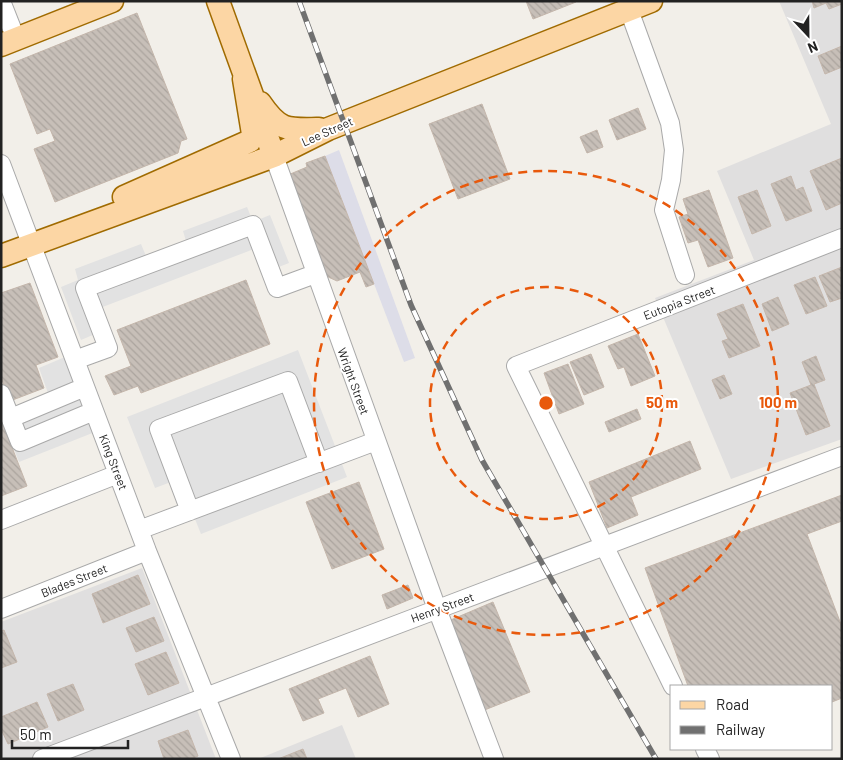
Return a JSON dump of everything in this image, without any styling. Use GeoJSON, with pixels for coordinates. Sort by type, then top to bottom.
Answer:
{"type":"FeatureCollection","features":[{"type":"Feature","properties":{"kind":"main road"},"geometry":{"type":"LineString","coordinates":[[9,42],[112,1]]}},
{"type":"Feature","properties":{"kind":"main road","name":"Wright Street"},"geometry":{"type":"LineString","coordinates":[[218,1],[244,79],[274,156]]}},
{"type":"Feature","properties":{"kind":"main road","name":"Lee Street"},"geometry":{"type":"LineString","coordinates":[[1,256],[81,226],[101,221],[274,156],[328,129],[651,1]]}},
{"type":"Feature","properties":{"kind":"main road"},"geometry":{"type":"LineString","coordinates":[[244,79],[278,125],[290,130],[328,129]]}},
{"type":"Feature","properties":{"kind":"main road"},"geometry":{"type":"LineString","coordinates":[[81,226],[100,207],[250,141],[253,134],[244,79]]}},
{"type":"Feature","properties":{"kind":"street"},"geometry":{"type":"LineString","coordinates":[[1,1],[9,42]]}},
{"type":"Feature","properties":{"kind":"street"},"geometry":{"type":"LineString","coordinates":[[629,10],[670,123],[674,150],[671,180],[664,210],[685,274]]}},
{"type":"Feature","properties":{"kind":"street","name":"Wright Street"},"geometry":{"type":"LineString","coordinates":[[274,156],[437,609],[494,759]]}},
{"type":"Feature","properties":{"kind":"street","name":"King Street"},"geometry":{"type":"LineString","coordinates":[[1,164],[147,551],[231,759]]}},
{"type":"Feature","properties":{"kind":"street"},"geometry":{"type":"LineString","coordinates":[[75,360],[108,348],[85,288],[253,226],[277,288],[315,274]]}},
{"type":"Feature","properties":{"kind":"street","name":"Eutopia Street"},"geometry":{"type":"LineString","coordinates":[[603,548],[516,366],[842,238]]}},
{"type":"Feature","properties":{"kind":"street"},"geometry":{"type":"LineString","coordinates":[[190,510],[159,428],[288,381],[319,463]]}},
{"type":"Feature","properties":{"kind":"street"},"geometry":{"type":"LineString","coordinates":[[11,418],[85,387]]}},
{"type":"Feature","properties":{"kind":"street"},"geometry":{"type":"LineString","coordinates":[[1,394],[20,442],[94,411]]}},
{"type":"Feature","properties":{"kind":"street"},"geometry":{"type":"LineString","coordinates":[[139,530],[376,441]]}},
{"type":"Feature","properties":{"kind":"street","name":"Henry Street"},"geometry":{"type":"LineString","coordinates":[[42,759],[842,456]]}},
{"type":"Feature","properties":{"kind":"street"},"geometry":{"type":"LineString","coordinates":[[1,520],[118,474]]}},
{"type":"Feature","properties":{"kind":"street"},"geometry":{"type":"LineString","coordinates":[[603,548],[672,685]]}},
{"type":"Feature","properties":{"kind":"street","name":"Blades Street"},"geometry":{"type":"LineString","coordinates":[[1,609],[147,551]]}},
{"type":"Feature","properties":{"kind":"shaded area"},"geometry":{"type":"Polygon","coordinates":[[[779,1],[842,1],[842,439],[731,479],[655,298],[754,260],[717,171],[831,124],[779,1]]]}},
{"type":"Feature","properties":{"kind":"shaded area"},"geometry":{"type":"Polygon","coordinates":[[[339,150],[415,358],[404,362],[325,156],[339,150]]]}},
{"type":"Feature","properties":{"kind":"shaded area"},"geometry":{"type":"Polygon","coordinates":[[[247,207],[253,222],[270,215],[289,263],[276,268],[267,244],[87,313],[95,334],[81,340],[61,287],[78,280],[75,269],[141,244],[146,256],[186,241],[183,231],[247,207]]]}},
{"type":"Feature","properties":{"kind":"shaded area"},"geometry":{"type":"Polygon","coordinates":[[[298,350],[347,477],[201,534],[179,479],[155,488],[127,417],[298,350]]]}},
{"type":"Feature","properties":{"kind":"shaded area"},"geometry":{"type":"Polygon","coordinates":[[[65,357],[95,432],[19,462],[1,416],[10,408],[48,393],[39,368],[65,357]]]}},
{"type":"Feature","properties":{"kind":"shaded area"},"geometry":{"type":"Polygon","coordinates":[[[142,568],[216,759],[1,759],[1,622],[142,568]]]}},
{"type":"Feature","properties":{"kind":"shaded area"},"geometry":{"type":"Polygon","coordinates":[[[342,725],[356,759],[258,759],[342,725]]]}},
{"type":"Feature","properties":{"kind":"building"},"geometry":{"type":"Polygon","coordinates":[[[526,1],[575,1],[576,2],[533,19],[526,1]]]}},
{"type":"Feature","properties":{"kind":"building"},"geometry":{"type":"Polygon","coordinates":[[[812,1],[842,1],[842,4],[829,9],[826,3],[814,8],[812,1]]]}},
{"type":"Feature","properties":{"kind":"building"},"geometry":{"type":"Polygon","coordinates":[[[137,13],[187,139],[181,141],[178,153],[55,202],[34,149],[55,141],[50,129],[37,134],[10,64],[137,13]]]}},
{"type":"Feature","properties":{"kind":"building"},"geometry":{"type":"Polygon","coordinates":[[[842,46],[842,67],[825,74],[818,56],[842,46]]]}},
{"type":"Feature","properties":{"kind":"building"},"geometry":{"type":"Polygon","coordinates":[[[482,104],[510,179],[458,199],[429,124],[482,104]]]}},
{"type":"Feature","properties":{"kind":"building"},"geometry":{"type":"Polygon","coordinates":[[[638,108],[646,129],[617,140],[609,120],[638,108]]]}},
{"type":"Feature","properties":{"kind":"building"},"geometry":{"type":"Polygon","coordinates":[[[597,130],[603,147],[587,153],[580,137],[597,130]]]}},
{"type":"Feature","properties":{"kind":"building"},"geometry":{"type":"Polygon","coordinates":[[[325,156],[374,284],[366,287],[360,272],[337,281],[326,276],[288,175],[307,167],[306,163],[325,156]]]}},
{"type":"Feature","properties":{"kind":"building"},"geometry":{"type":"Polygon","coordinates":[[[842,158],[842,203],[826,210],[810,171],[842,158]]]}},
{"type":"Feature","properties":{"kind":"building"},"geometry":{"type":"Polygon","coordinates":[[[791,176],[796,190],[803,187],[812,211],[786,221],[771,184],[791,176]]]}},
{"type":"Feature","properties":{"kind":"building"},"geometry":{"type":"Polygon","coordinates":[[[709,190],[733,258],[708,267],[698,240],[688,243],[679,217],[688,214],[683,199],[709,190]]]}},
{"type":"Feature","properties":{"kind":"building"},"geometry":{"type":"Polygon","coordinates":[[[757,190],[771,226],[752,234],[738,197],[757,190]]]}},
{"type":"Feature","properties":{"kind":"building"},"geometry":{"type":"Polygon","coordinates":[[[842,267],[842,298],[830,302],[819,276],[842,267]]]}},
{"type":"Feature","properties":{"kind":"building"},"geometry":{"type":"Polygon","coordinates":[[[815,277],[827,306],[806,314],[794,285],[815,277]]]}},
{"type":"Feature","properties":{"kind":"building"},"geometry":{"type":"Polygon","coordinates":[[[246,280],[270,344],[141,393],[138,386],[114,395],[105,376],[131,366],[117,330],[246,280]]]}},
{"type":"Feature","properties":{"kind":"building"},"geometry":{"type":"Polygon","coordinates":[[[30,283],[58,357],[36,365],[44,388],[10,401],[1,377],[1,293],[30,283]]]}},
{"type":"Feature","properties":{"kind":"building"},"geometry":{"type":"Polygon","coordinates":[[[778,297],[789,324],[772,331],[762,304],[778,297]]]}},
{"type":"Feature","properties":{"kind":"building"},"geometry":{"type":"Polygon","coordinates":[[[743,304],[760,346],[729,358],[722,341],[728,339],[717,314],[743,304]]]}},
{"type":"Feature","properties":{"kind":"building"},"geometry":{"type":"Polygon","coordinates":[[[638,334],[655,376],[631,386],[624,367],[618,369],[608,346],[638,334]]]}},
{"type":"Feature","properties":{"kind":"building"},"geometry":{"type":"Polygon","coordinates":[[[591,354],[604,387],[584,395],[570,362],[591,354]]]}},
{"type":"Feature","properties":{"kind":"building"},"geometry":{"type":"Polygon","coordinates":[[[816,356],[825,380],[814,384],[830,426],[806,435],[790,393],[811,385],[802,362],[816,356]]]}},
{"type":"Feature","properties":{"kind":"building"},"geometry":{"type":"Polygon","coordinates":[[[568,364],[584,404],[559,414],[544,373],[568,364]]]}},
{"type":"Feature","properties":{"kind":"building"},"geometry":{"type":"Polygon","coordinates":[[[724,375],[732,394],[720,399],[712,380],[724,375]]]}},
{"type":"Feature","properties":{"kind":"building"},"geometry":{"type":"Polygon","coordinates":[[[637,409],[641,419],[609,432],[605,422],[637,409]]]}},
{"type":"Feature","properties":{"kind":"building"},"geometry":{"type":"Polygon","coordinates":[[[1,419],[27,486],[1,496],[1,419]]]}},
{"type":"Feature","properties":{"kind":"building"},"geometry":{"type":"Polygon","coordinates":[[[690,441],[701,469],[631,497],[638,515],[607,528],[589,482],[690,441]]]}},
{"type":"Feature","properties":{"kind":"building"},"geometry":{"type":"Polygon","coordinates":[[[359,482],[384,549],[332,569],[306,502],[359,482]]]}},
{"type":"Feature","properties":{"kind":"building"},"geometry":{"type":"Polygon","coordinates":[[[842,495],[842,521],[807,534],[842,627],[842,698],[833,702],[833,685],[688,685],[645,568],[842,495]]]}},
{"type":"Feature","properties":{"kind":"building"},"geometry":{"type":"Polygon","coordinates":[[[138,575],[150,604],[103,623],[92,594],[138,575]]]}},
{"type":"Feature","properties":{"kind":"building"},"geometry":{"type":"Polygon","coordinates":[[[408,585],[413,598],[387,609],[382,595],[408,585]]]}},
{"type":"Feature","properties":{"kind":"building"},"geometry":{"type":"Polygon","coordinates":[[[493,602],[530,692],[482,711],[446,622],[493,602]]]}},
{"type":"Feature","properties":{"kind":"building"},"geometry":{"type":"Polygon","coordinates":[[[154,617],[164,641],[136,652],[126,628],[154,617]]]}},
{"type":"Feature","properties":{"kind":"building"},"geometry":{"type":"Polygon","coordinates":[[[4,630],[17,662],[1,668],[1,631],[4,630]]]}},
{"type":"Feature","properties":{"kind":"building"},"geometry":{"type":"Polygon","coordinates":[[[166,652],[179,683],[148,695],[135,664],[166,652]]]}},
{"type":"Feature","properties":{"kind":"building"},"geometry":{"type":"Polygon","coordinates":[[[370,656],[389,704],[358,717],[346,688],[318,699],[324,713],[303,721],[289,689],[370,656]]]}},
{"type":"Feature","properties":{"kind":"building"},"geometry":{"type":"Polygon","coordinates":[[[73,684],[84,710],[58,721],[47,694],[73,684]]]}},
{"type":"Feature","properties":{"kind":"building"},"geometry":{"type":"Polygon","coordinates":[[[37,702],[48,727],[8,744],[1,729],[1,717],[37,702]]]}},
{"type":"Feature","properties":{"kind":"building"},"geometry":{"type":"Polygon","coordinates":[[[188,730],[198,756],[191,759],[164,759],[158,741],[188,730]]]}},
{"type":"Feature","properties":{"kind":"building"},"geometry":{"type":"Polygon","coordinates":[[[303,749],[307,759],[278,759],[303,749]]]}},
{"type":"Feature","properties":{"kind":"railway"},"geometry":{"type":"LineString","coordinates":[[299,1],[411,305],[482,460],[656,759]]}}]}
